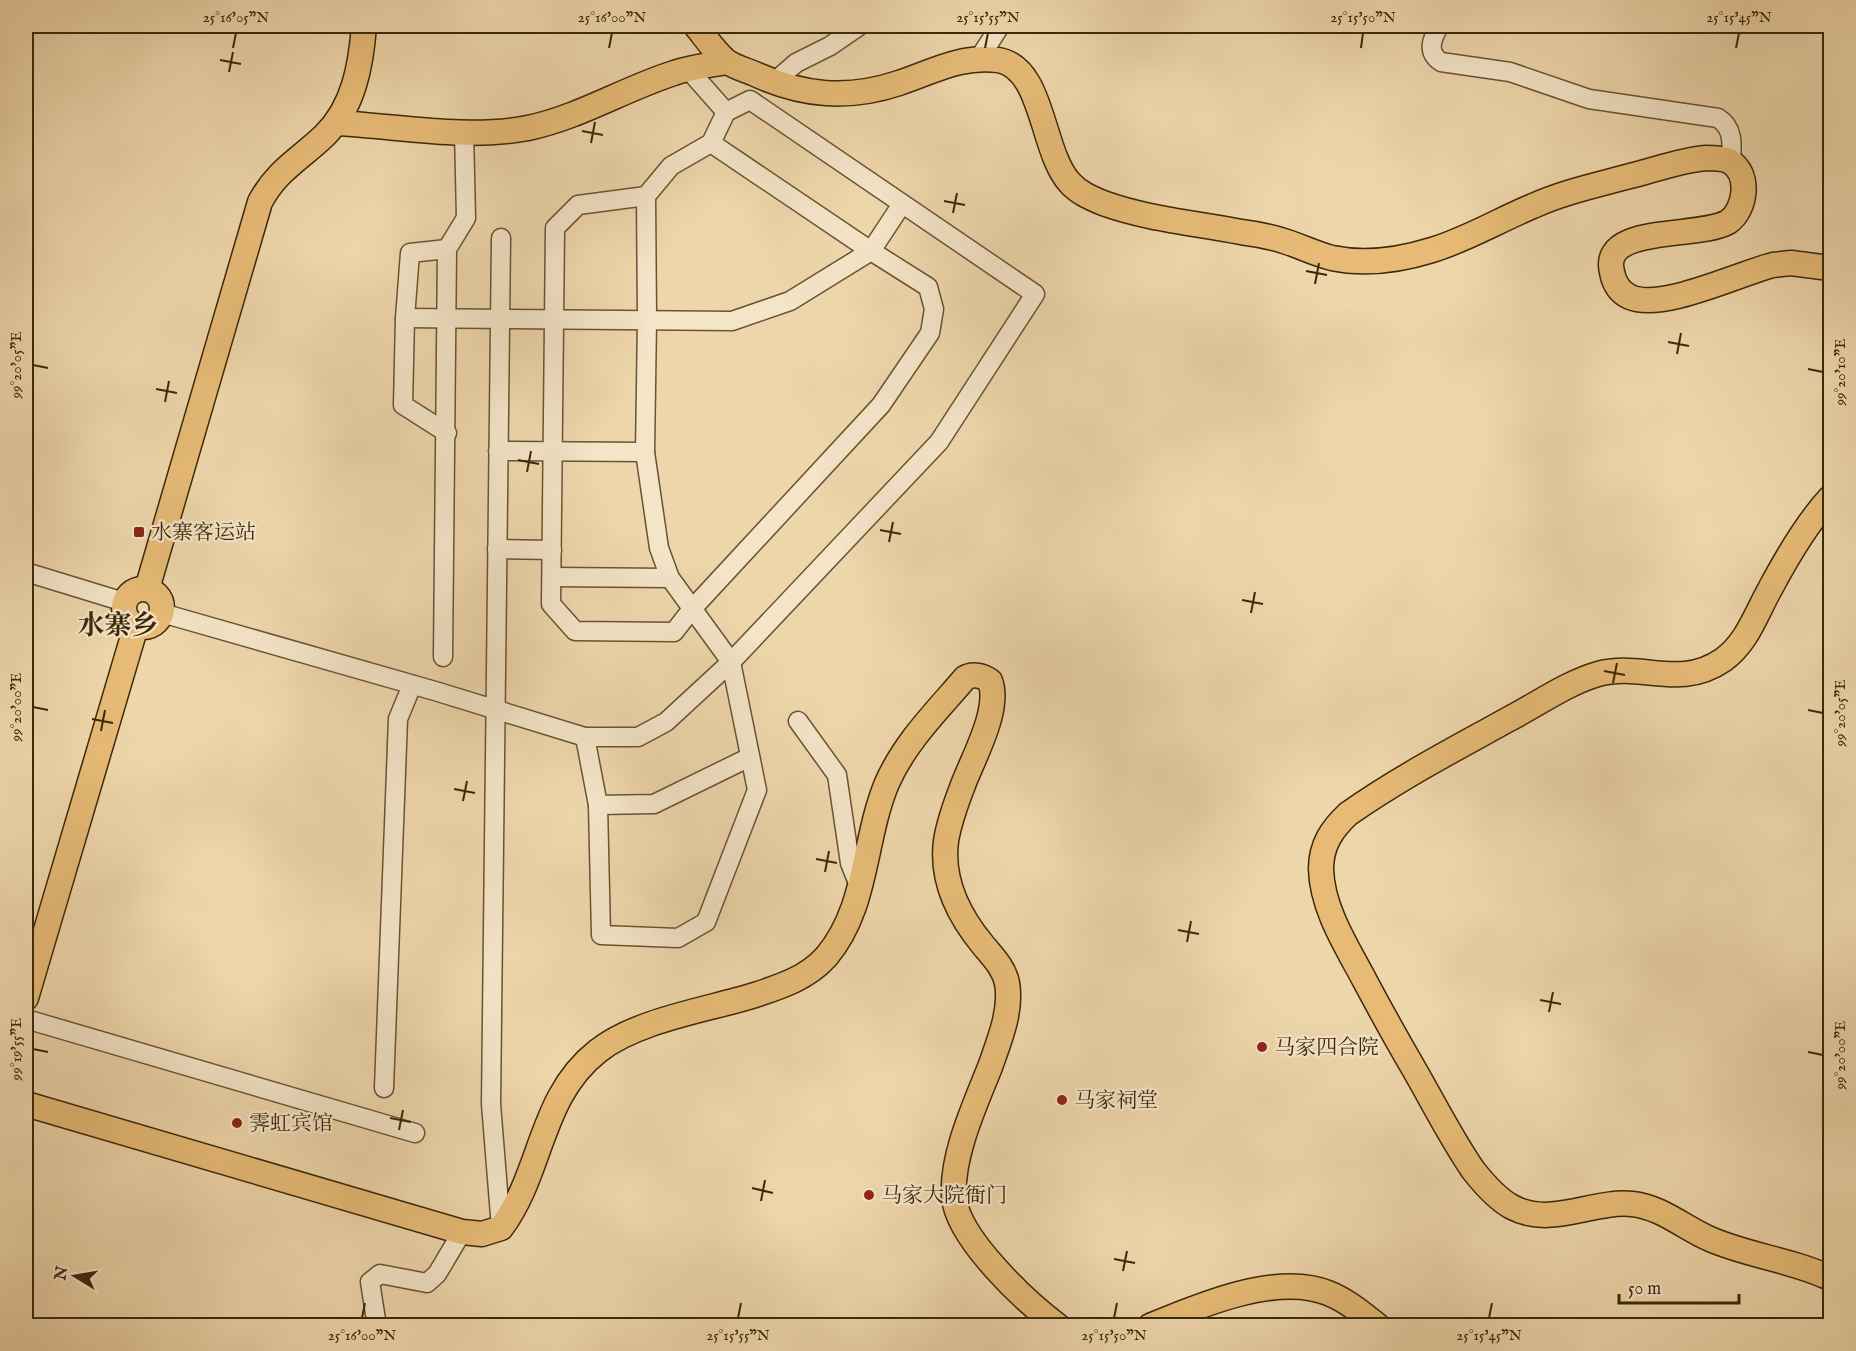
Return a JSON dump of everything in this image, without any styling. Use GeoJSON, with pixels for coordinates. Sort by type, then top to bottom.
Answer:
{"type":"FeatureCollection","features":[{"type":"Feature","properties":{"kind":"main road"},"geometry":{"type":"LineString","coordinates":[[147,589],[260,202],[278,175],[336,123],[354,88],[364,26]]}},
{"type":"Feature","properties":{"kind":"main road"},"geometry":{"type":"LineString","coordinates":[[696,26],[728,62],[773,83],[819,94],[848,93],[885,87],[942,66],[978,60],[1007,62],[1024,76],[1035,99],[1060,170],[1071,184],[1086,196],[1135,212],[1267,237],[1321,255],[1348,260],[1386,260],[1430,251],[1468,237],[1559,195],[1677,164],[1710,158],[1731,162],[1739,172],[1743,198],[1736,215],[1726,223],[1702,230],[1646,237],[1622,245],[1614,253],[1610,268],[1613,278],[1623,293],[1638,299],[1662,299],[1773,265],[1791,263],[1830,268]]}},
{"type":"Feature","properties":{"kind":"main road"},"geometry":{"type":"LineString","coordinates":[[336,123],[393,129],[506,130],[550,122],[579,113],[658,79],[688,69],[728,62]]}},
{"type":"Feature","properties":{"kind":"main road"},"geometry":{"type":"LineString","coordinates":[[1830,498],[1797,542],[1772,583],[1746,635],[1729,655],[1713,666],[1694,673],[1665,675],[1617,671],[1602,673],[1586,678],[1559,692],[1422,769],[1348,814],[1337,824],[1326,843],[1321,869],[1328,904],[1340,933],[1389,1025],[1457,1146],[1481,1180],[1501,1199],[1518,1210],[1536,1215],[1558,1215],[1616,1204],[1646,1206],[1711,1240],[1808,1268],[1830,1278]]}},
{"type":"Feature","properties":{"kind":"main road"},"geometry":{"type":"LineString","coordinates":[[147,589],[157,595],[161,601],[162,613],[153,624],[147,627],[136,626],[125,616],[124,602],[133,591],[147,589]]}},
{"type":"Feature","properties":{"kind":"main road"},"geometry":{"type":"LineString","coordinates":[[26,998],[136,626]]}},
{"type":"Feature","properties":{"kind":"main road"},"geometry":{"type":"LineString","coordinates":[[26,1104],[462,1232],[482,1234],[501,1228],[520,1197],[557,1101],[585,1063],[606,1045],[638,1029],[769,990],[808,973],[825,957],[842,935],[854,909],[878,810],[887,783],[900,759],[917,733],[965,678],[972,675],[986,678],[993,688],[992,708],[953,813],[947,838],[945,861],[956,903],[971,930],[1003,970],[1008,985],[1008,1001],[1002,1032],[961,1148],[954,1179],[954,1200],[962,1224],[982,1252],[1015,1288],[1058,1326]]}},
{"type":"Feature","properties":{"kind":"main road"},"geometry":{"type":"LineString","coordinates":[[1150,1326],[1236,1294],[1297,1286],[1327,1292],[1346,1302],[1378,1326]]}},
{"type":"Feature","properties":{"kind":"street"},"geometry":{"type":"LineString","coordinates":[[773,83],[796,63],[830,46],[859,26]]}},
{"type":"Feature","properties":{"kind":"street"},"geometry":{"type":"LineString","coordinates":[[978,60],[1000,26]]}},
{"type":"Feature","properties":{"kind":"street"},"geometry":{"type":"LineString","coordinates":[[1439,26],[1431,49],[1435,58],[1441,63],[1510,72],[1589,99],[1718,118],[1725,123],[1730,132],[1731,162]]}},
{"type":"Feature","properties":{"kind":"street"},"geometry":{"type":"LineString","coordinates":[[688,69],[726,112]]}},
{"type":"Feature","properties":{"kind":"street"},"geometry":{"type":"LineString","coordinates":[[162,613],[585,737],[638,737],[666,722],[731,662],[939,442],[1035,294],[750,100],[726,112],[711,143],[671,166],[646,196],[645,452],[659,548],[670,578],[731,662],[757,790],[706,922],[678,938],[601,935],[598,805],[585,737]]}},
{"type":"Feature","properties":{"kind":"street"},"geometry":{"type":"LineString","coordinates":[[443,657],[447,433],[447,249],[466,218],[464,131]]}},
{"type":"Feature","properties":{"kind":"street"},"geometry":{"type":"LineString","coordinates":[[646,196],[578,205],[555,228],[551,604],[575,631],[674,632],[692,609],[881,405],[930,333],[934,309],[928,286],[871,252],[711,143]]}},
{"type":"Feature","properties":{"kind":"street"},"geometry":{"type":"LineString","coordinates":[[405,318],[732,321],[790,301],[871,252],[902,204]]}},
{"type":"Feature","properties":{"kind":"street"},"geometry":{"type":"LineString","coordinates":[[501,238],[491,1104],[501,1228]]}},
{"type":"Feature","properties":{"kind":"street"},"geometry":{"type":"LineString","coordinates":[[447,249],[410,253],[402,405],[447,433]]}},
{"type":"Feature","properties":{"kind":"street"},"geometry":{"type":"LineString","coordinates":[[498,451],[645,452]]}},
{"type":"Feature","properties":{"kind":"street"},"geometry":{"type":"LineString","coordinates":[[497,549],[552,550]]}},
{"type":"Feature","properties":{"kind":"street"},"geometry":{"type":"LineString","coordinates":[[26,572],[124,602]]}},
{"type":"Feature","properties":{"kind":"street"},"geometry":{"type":"LineString","coordinates":[[552,577],[670,578]]}},
{"type":"Feature","properties":{"kind":"street"},"geometry":{"type":"LineString","coordinates":[[384,1088],[398,719],[412,685]]}},
{"type":"Feature","properties":{"kind":"street"},"geometry":{"type":"LineString","coordinates":[[798,721],[837,775],[850,862],[860,888]]}},
{"type":"Feature","properties":{"kind":"street"},"geometry":{"type":"LineString","coordinates":[[598,805],[654,804],[750,757]]}},
{"type":"Feature","properties":{"kind":"street"},"geometry":{"type":"LineString","coordinates":[[26,1019],[415,1133]]}},
{"type":"Feature","properties":{"kind":"street"},"geometry":{"type":"LineString","coordinates":[[377,1326],[370,1282],[380,1274],[427,1283],[437,1274],[462,1232]]}},
{"type":"Feature","properties":{"kind":"place","name":"水寨客运站"},"geometry":{"type":"Point","coordinates":[139,532]}},
{"type":"Feature","properties":{"kind":"place","name":"马家四合院"},"geometry":{"type":"Point","coordinates":[1262,1047]}},
{"type":"Feature","properties":{"kind":"place","name":"马家祠堂"},"geometry":{"type":"Point","coordinates":[1062,1100]}},
{"type":"Feature","properties":{"kind":"place","name":"霁虹宾馆"},"geometry":{"type":"Point","coordinates":[237,1123]}},
{"type":"Feature","properties":{"kind":"place","name":"马家大院衙门"},"geometry":{"type":"Point","coordinates":[869,1195]}},
{"type":"Feature","properties":{"kind":"district","name":"水寨乡"},"geometry":{"type":"Point","coordinates":[118,625]}}]}
